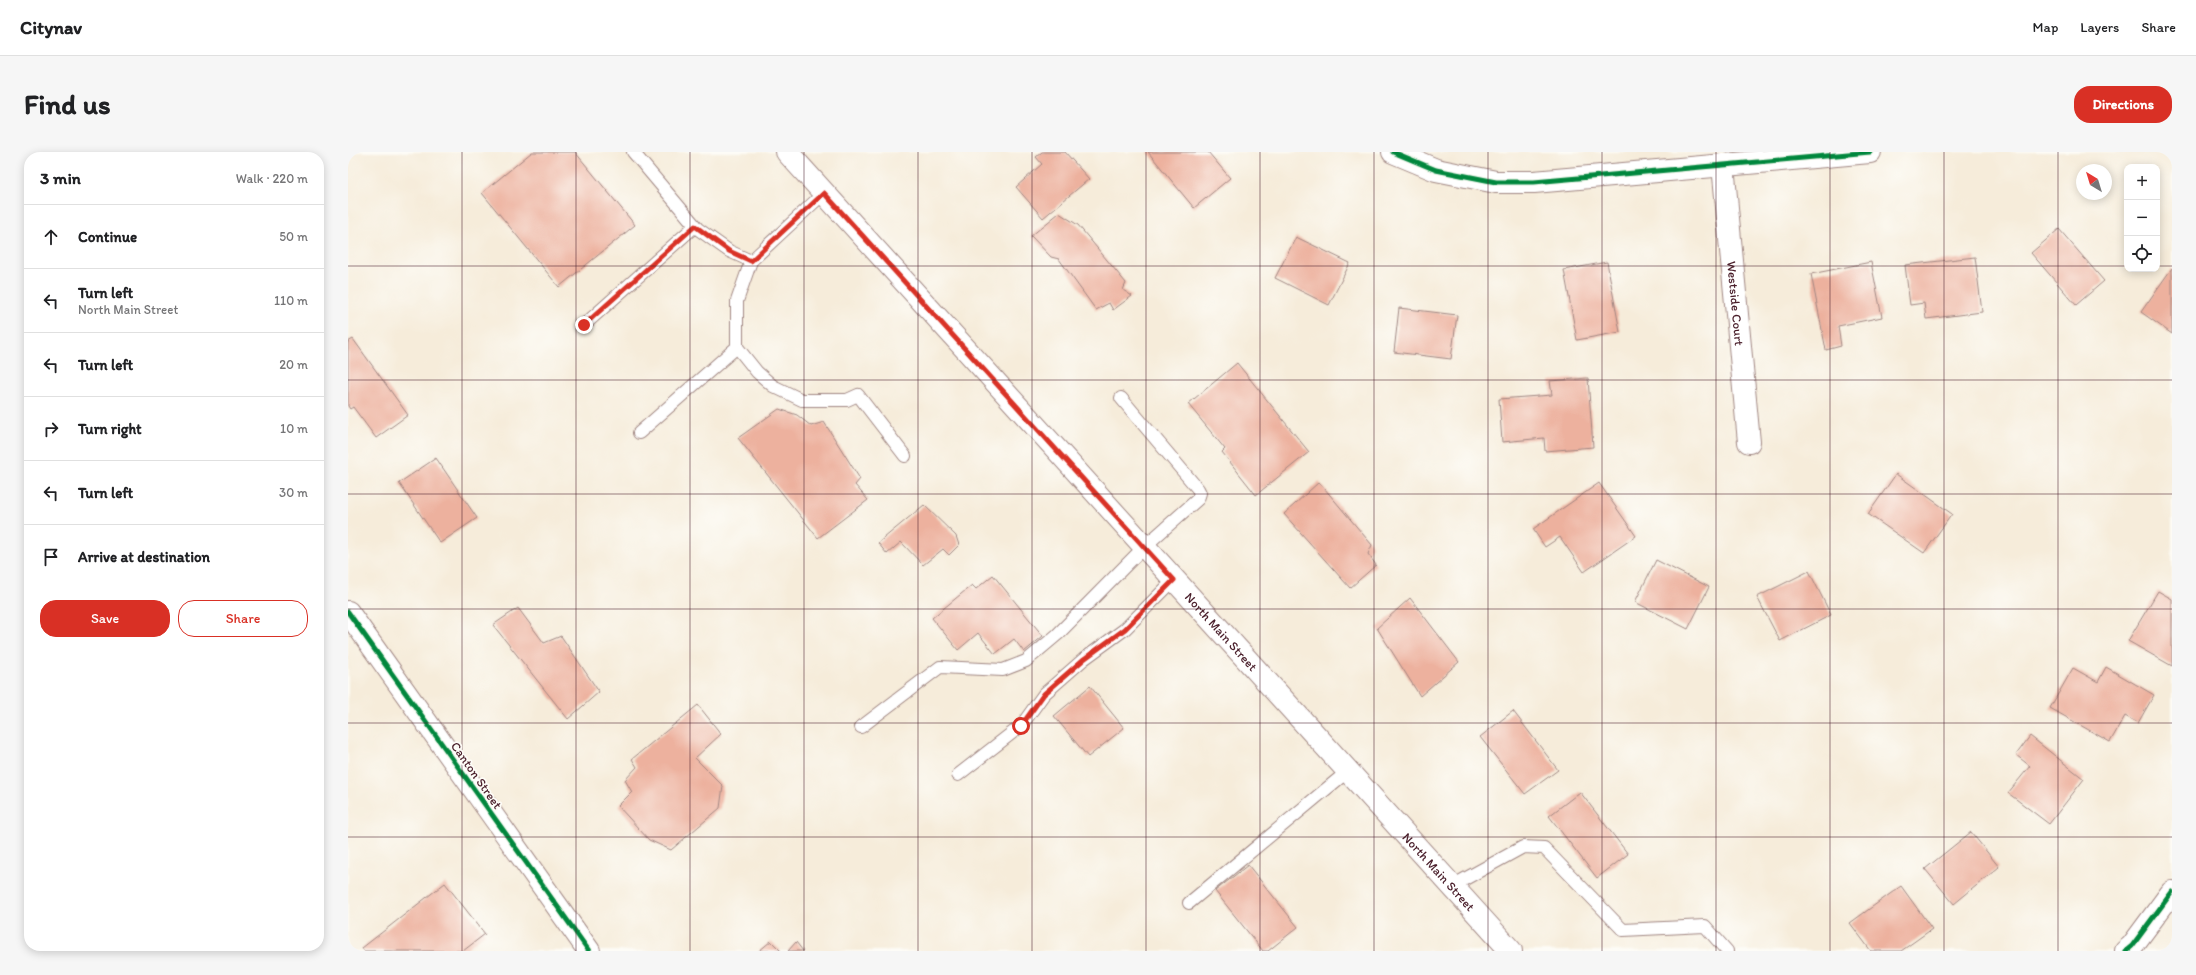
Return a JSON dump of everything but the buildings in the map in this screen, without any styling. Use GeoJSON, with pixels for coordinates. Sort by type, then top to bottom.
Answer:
{"type":"FeatureCollection","features":[{"type":"Feature","properties":{"kind":"street","name":"North Main Street"},"geometry":{"type":"LineString","coordinates":[[787,152],[1511,951]]}},
{"type":"Feature","properties":{"kind":"street"},"geometry":{"type":"LineString","coordinates":[[1393,152],[1436,170],[1496,182],[1534,182],[1870,152]]}},
{"type":"Feature","properties":{"kind":"street","name":"Westside Court"},"geometry":{"type":"LineString","coordinates":[[1723,165],[1749,442]]}},
{"type":"Feature","properties":{"kind":"street","name":"Canton Street"},"geometry":{"type":"LineString","coordinates":[[348,612],[589,951]]}},
{"type":"Feature","properties":{"kind":"street"},"geometry":{"type":"LineString","coordinates":[[2126,951],[2146,928],[2172,892]]}},
{"type":"Feature","properties":{"kind":"lane"},"geometry":{"type":"LineString","coordinates":[[633,152],[695,226],[729,251],[751,261]]}},
{"type":"Feature","properties":{"kind":"lane"},"geometry":{"type":"LineString","coordinates":[[824,193],[751,261],[737,301],[737,346],[756,372],[773,386],[802,400],[846,400],[858,395],[905,456]]}},
{"type":"Feature","properties":{"kind":"lane"},"geometry":{"type":"LineString","coordinates":[[584,325],[695,226]]}},
{"type":"Feature","properties":{"kind":"lane"},"geometry":{"type":"LineString","coordinates":[[639,434],[737,346]]}},
{"type":"Feature","properties":{"kind":"lane"},"geometry":{"type":"LineString","coordinates":[[861,728],[940,667],[1003,670],[1026,660],[1058,634],[1144,547],[1198,498],[1200,493],[1121,398]]}},
{"type":"Feature","properties":{"kind":"lane"},"geometry":{"type":"LineString","coordinates":[[958,775],[1021,726],[1044,694],[1084,659],[1125,629],[1174,580]]}},
{"type":"Feature","properties":{"kind":"lane"},"geometry":{"type":"LineString","coordinates":[[1189,903],[1348,772]]}},
{"type":"Feature","properties":{"kind":"lane"},"geometry":{"type":"LineString","coordinates":[[1452,886],[1523,848],[1544,848],[1623,930],[1705,926],[1727,951]]}},
{"type":"Feature","properties":{"kind":"cycle path"},"geometry":{"type":"LineString","coordinates":[[1393,152],[1436,170],[1496,182],[1534,182],[1870,152]]}},
{"type":"Feature","properties":{"kind":"cycle path"},"geometry":{"type":"LineString","coordinates":[[348,612],[589,951]]}},
{"type":"Feature","properties":{"kind":"cycle path"},"geometry":{"type":"LineString","coordinates":[[2126,951],[2132,946],[2172,892]]}},
{"type":"Feature","properties":{"kind":"route"},"geometry":{"type":"LineString","coordinates":[[584,325],[695,226],[729,251],[751,261],[824,193],[1174,580],[1125,629],[1084,659],[1044,694],[1021,726]]}}]}
